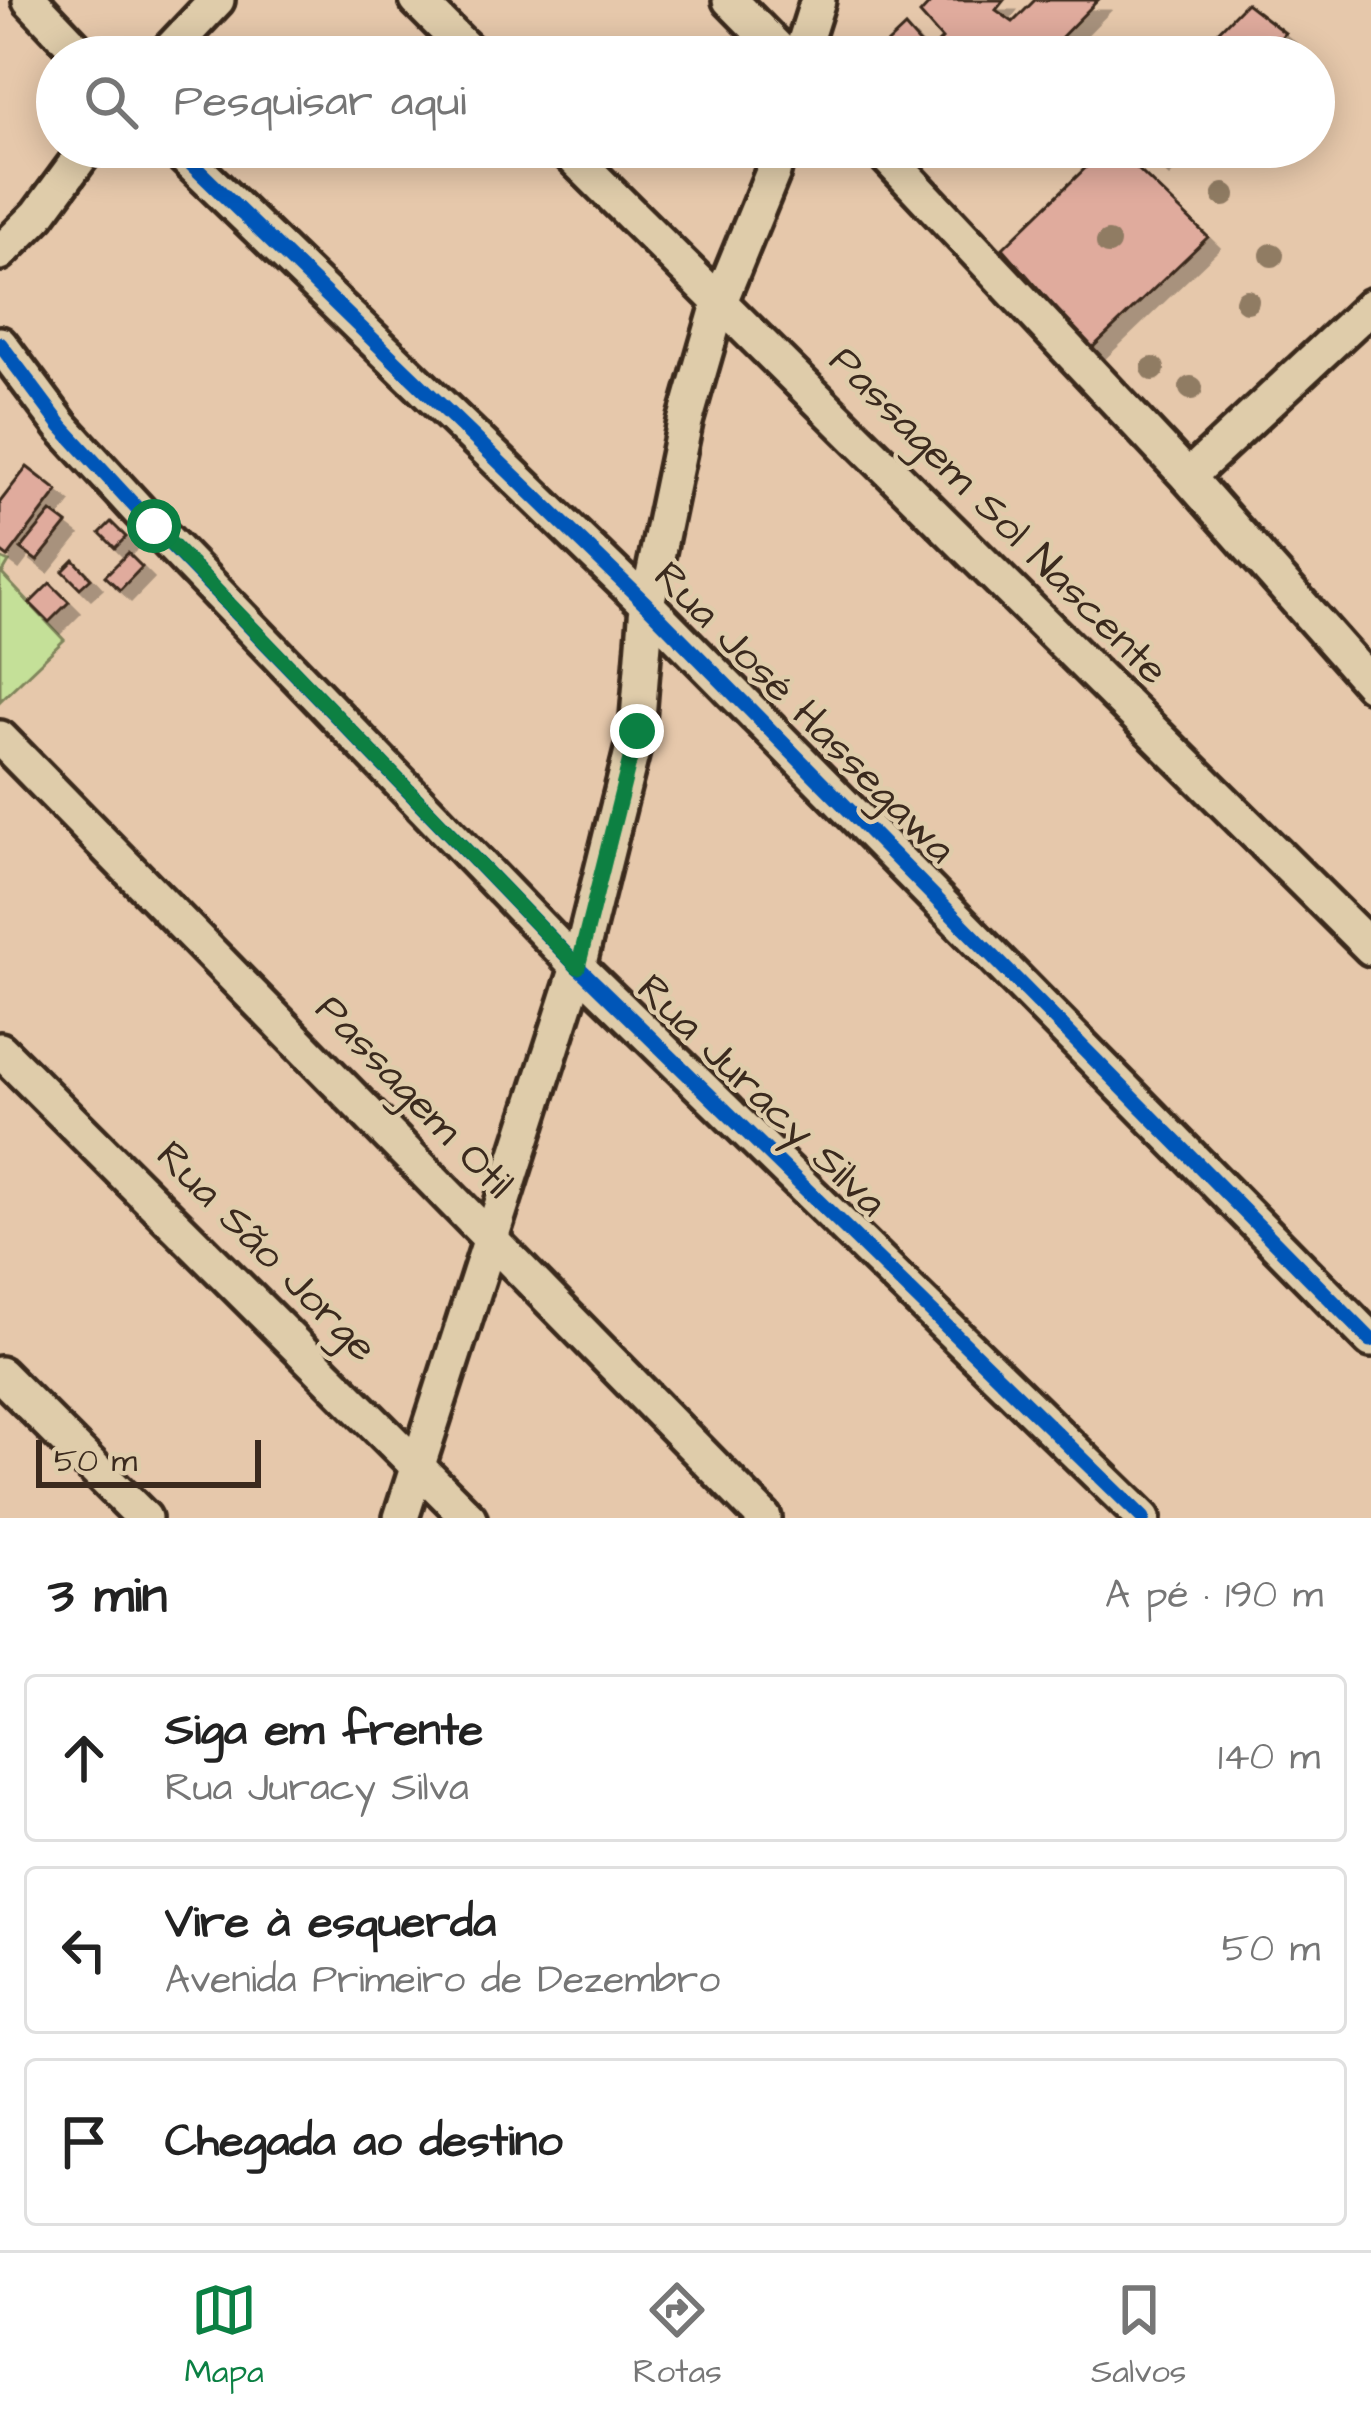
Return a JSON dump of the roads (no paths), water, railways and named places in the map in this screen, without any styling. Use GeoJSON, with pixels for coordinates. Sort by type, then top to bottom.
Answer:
{"type":"FeatureCollection","features":[{"type":"Feature","properties":{"kind":"street"},"geometry":{"type":"LineString","coordinates":[[30,0],[64,36]]}},
{"type":"Feature","properties":{"kind":"street"},"geometry":{"type":"LineString","coordinates":[[183,36],[217,0]]}},
{"type":"Feature","properties":{"kind":"street"},"geometry":{"type":"LineString","coordinates":[[417,0],[453,36]]}},
{"type":"Feature","properties":{"kind":"street"},"geometry":{"type":"LineString","coordinates":[[730,0],[765,36]]}},
{"type":"Feature","properties":{"kind":"street"},"geometry":{"type":"LineString","coordinates":[[807,36],[818,0]]}},
{"type":"Feature","properties":{"kind":"street"},"geometry":{"type":"LineString","coordinates":[[0,253],[38,214],[72,168]]}},
{"type":"Feature","properties":{"kind":"street","name":"Rua José Hassegawa"},"geometry":{"type":"LineString","coordinates":[[196,168],[647,604],[1371,1340]]}},
{"type":"Feature","properties":{"kind":"street","name":"Passagem Sol Nascente"},"geometry":{"type":"LineString","coordinates":[[584,168],[1371,947]]}},
{"type":"Feature","properties":{"kind":"street"},"geometry":{"type":"LineString","coordinates":[[401,1518],[578,967],[637,731],[647,604],[685,422],[719,304],[774,168]]}},
{"type":"Feature","properties":{"kind":"street"},"geometry":{"type":"LineString","coordinates":[[898,168],[1188,477],[1371,684]]}},
{"type":"Feature","properties":{"kind":"street"},"geometry":{"type":"LineString","coordinates":[[1188,477],[1371,306]]}},
{"type":"Feature","properties":{"kind":"street","name":"Rua Juracy Silva"},"geometry":{"type":"LineString","coordinates":[[0,344],[62,427],[578,967],[1143,1518]]}},
{"type":"Feature","properties":{"kind":"street","name":"Passagem Otil"},"geometry":{"type":"LineString","coordinates":[[0,738],[764,1518]]}},
{"type":"Feature","properties":{"kind":"street","name":"Rua São Jorge"},"geometry":{"type":"LineString","coordinates":[[0,1050],[470,1518]]}},
{"type":"Feature","properties":{"kind":"street"},"geometry":{"type":"LineString","coordinates":[[0,1374],[144,1518]]}}]}
